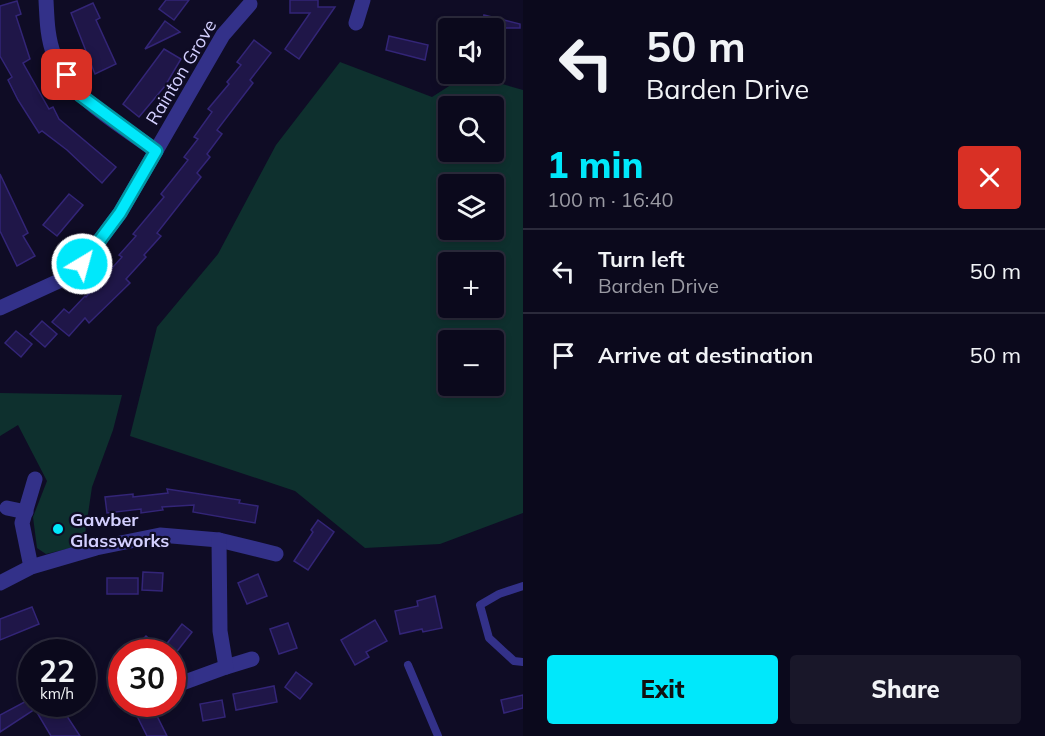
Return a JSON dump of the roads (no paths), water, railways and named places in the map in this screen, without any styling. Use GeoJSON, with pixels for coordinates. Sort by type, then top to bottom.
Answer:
{"type":"FeatureCollection","features":[{"type":"Feature","properties":{"kind":"street"},"geometry":{"type":"LineString","coordinates":[[46,0],[48,36],[54,56],[80,95],[156,151]]}},
{"type":"Feature","properties":{"kind":"street"},"geometry":{"type":"LineString","coordinates":[[356,23],[363,0]]}},
{"type":"Feature","properties":{"kind":"street","name":"Rainton Grove"},"geometry":{"type":"LineString","coordinates":[[1,304],[61,280],[82,264],[120,213],[222,36],[250,4]]}},
{"type":"Feature","properties":{"kind":"street"},"geometry":{"type":"LineString","coordinates":[[31,567],[22,523],[36,479]]}},
{"type":"Feature","properties":{"kind":"street"},"geometry":{"type":"LineString","coordinates":[[7,508],[26,512]]}},
{"type":"Feature","properties":{"kind":"street"},"geometry":{"type":"LineString","coordinates":[[0,583],[31,567],[96,548],[160,535],[219,540],[276,554]]}},
{"type":"Feature","properties":{"kind":"street"},"geometry":{"type":"LineString","coordinates":[[219,540],[220,631],[226,667]]}},
{"type":"Feature","properties":{"kind":"street"},"geometry":{"type":"LineString","coordinates":[[186,682],[252,659]]}},
{"type":"Feature","properties":{"kind":"lane"},"geometry":{"type":"LineString","coordinates":[[523,586],[480,605],[489,638],[514,661],[523,662]]}},
{"type":"Feature","properties":{"kind":"lane"},"geometry":{"type":"LineString","coordinates":[[408,665],[438,736]]}},
{"type":"Feature","properties":{"kind":"place","name":"Gawber Glassworks"},"geometry":{"type":"Point","coordinates":[58,529]}}]}
